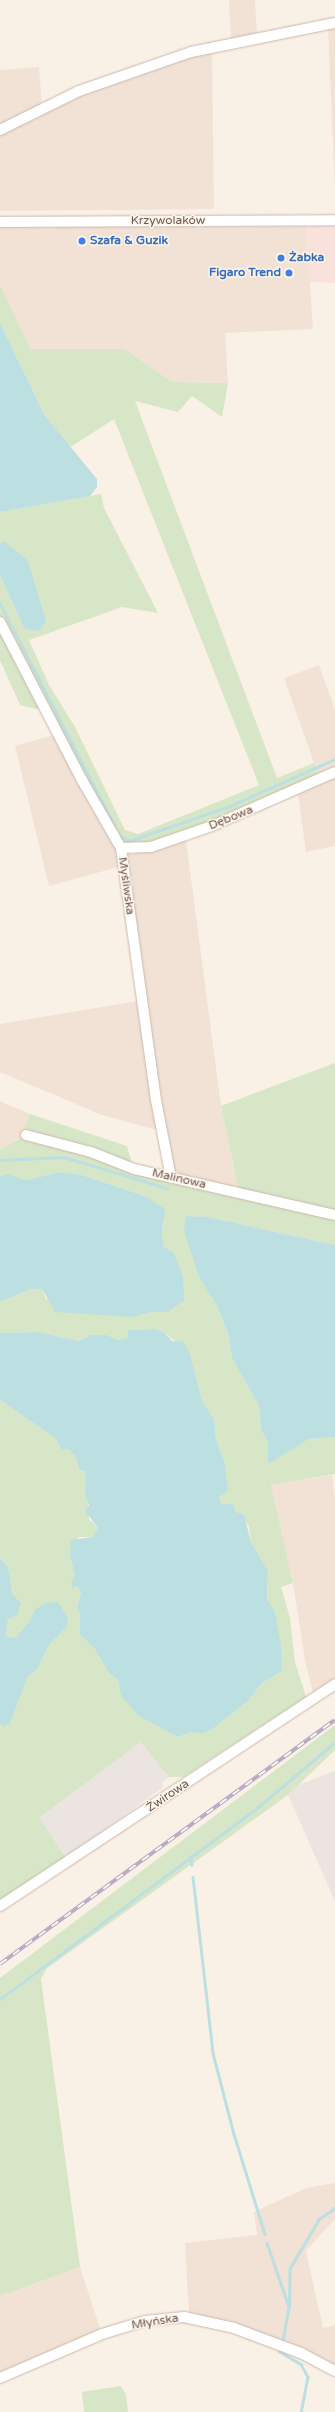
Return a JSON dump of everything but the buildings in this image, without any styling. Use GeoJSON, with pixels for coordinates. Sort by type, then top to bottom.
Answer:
{"type":"FeatureCollection","features":[{"type":"Feature","properties":{"kind":"street"},"geometry":{"type":"LineString","coordinates":[[0,130],[79,91],[191,52],[335,23]]}},
{"type":"Feature","properties":{"kind":"street","name":"Krzywolaków"},"geometry":{"type":"LineString","coordinates":[[0,222],[335,220]]}},
{"type":"Feature","properties":{"kind":"street","name":"Myśliwska"},"geometry":{"type":"LineString","coordinates":[[0,622],[82,780],[121,848],[156,1100],[171,1178]]}},
{"type":"Feature","properties":{"kind":"street","name":"Dębowa"},"geometry":{"type":"LineString","coordinates":[[121,848],[151,847],[212,826],[335,772]]}},
{"type":"Feature","properties":{"kind":"street","name":"Malinowa"},"geometry":{"type":"LineString","coordinates":[[26,1135],[91,1152],[134,1169],[335,1215]]}},
{"type":"Feature","properties":{"kind":"street","name":"Żwirowa"},"geometry":{"type":"LineString","coordinates":[[0,1906],[335,1684]]}},
{"type":"Feature","properties":{"kind":"street","name":"Młyńska"},"geometry":{"type":"LineString","coordinates":[[0,2378],[102,2334],[145,2321],[184,2317],[234,2328],[300,2353],[335,2371]]}},
{"type":"Feature","properties":{"kind":"shaded area"},"geometry":{"type":"Polygon","coordinates":[[[229,0],[255,0],[257,35],[231,41],[229,0]]]}},
{"type":"Feature","properties":{"kind":"shaded area"},"geometry":{"type":"Polygon","coordinates":[[[335,28],[335,190],[328,29],[335,28]]]}},
{"type":"Feature","properties":{"kind":"shaded area"},"geometry":{"type":"Polygon","coordinates":[[[212,50],[214,209],[0,211],[0,132],[79,93],[212,50]]]}},
{"type":"Feature","properties":{"kind":"shaded area"},"geometry":{"type":"Polygon","coordinates":[[[39,67],[42,106],[0,127],[0,70],[39,67]]]}},
{"type":"Feature","properties":{"kind":"shaded area"},"geometry":{"type":"Polygon","coordinates":[[[306,226],[313,329],[225,333],[228,383],[172,382],[125,349],[31,349],[0,285],[0,227],[306,226]]]}},
{"type":"Feature","properties":{"kind":"shaded area"},"geometry":{"type":"Polygon","coordinates":[[[306,226],[335,226],[335,283],[309,282],[306,226]]]}},
{"type":"Feature","properties":{"kind":"shaded area"},"geometry":{"type":"Polygon","coordinates":[[[319,665],[335,710],[335,768],[318,774],[284,678],[319,665]]]}},
{"type":"Feature","properties":{"kind":"shaded area"},"geometry":{"type":"Polygon","coordinates":[[[54,735],[120,851],[122,866],[49,886],[15,746],[54,735]]]}},
{"type":"Feature","properties":{"kind":"shaded area"},"geometry":{"type":"Polygon","coordinates":[[[335,775],[335,846],[306,852],[298,793],[335,775]]]}},
{"type":"Feature","properties":{"kind":"shaded area"},"geometry":{"type":"Polygon","coordinates":[[[186,840],[221,1106],[239,1191],[173,1175],[158,1100],[126,854],[151,852],[186,840]]]}},
{"type":"Feature","properties":{"kind":"shaded area"},"geometry":{"type":"Polygon","coordinates":[[[138,1001],[157,1130],[102,1115],[0,1072],[0,1024],[138,1001]]]}},
{"type":"Feature","properties":{"kind":"shaded area"},"geometry":{"type":"Polygon","coordinates":[[[0,1101],[30,1114],[20,1139],[0,1149],[0,1101]]]}},
{"type":"Feature","properties":{"kind":"shaded area"},"geometry":{"type":"Polygon","coordinates":[[[332,1475],[335,1499],[335,1678],[313,1693],[305,1660],[293,1583],[271,1485],[332,1475]]]}},
{"type":"Feature","properties":{"kind":"shaded area"},"geometry":{"type":"Polygon","coordinates":[[[142,1741],[169,1777],[162,1783],[163,1787],[66,1858],[38,1819],[142,1741]]]}},
{"type":"Feature","properties":{"kind":"shaded area"},"geometry":{"type":"Polygon","coordinates":[[[335,1771],[335,1901],[288,1795],[298,1785],[335,1771]]]}},
{"type":"Feature","properties":{"kind":"shaded area"},"geometry":{"type":"Polygon","coordinates":[[[335,2183],[335,2219],[306,2251],[323,2328],[335,2325],[335,2368],[189,2314],[185,2243],[257,2235],[254,2212],[306,2188],[335,2183]]]}},
{"type":"Feature","properties":{"kind":"shaded area"},"geometry":{"type":"Polygon","coordinates":[[[80,2267],[101,2331],[0,2374],[0,2296],[80,2267]]]}},
{"type":"Feature","properties":{"kind":"green space"},"geometry":{"type":"Polygon","coordinates":[[[0,285],[31,349],[125,349],[172,382],[228,383],[222,417],[192,396],[178,412],[135,401],[277,778],[314,763],[318,774],[212,823],[150,843],[128,845],[118,838],[41,710],[20,705],[0,660],[0,575],[24,628],[5,541],[0,544],[0,512],[101,494],[104,508],[158,613],[122,607],[29,640],[49,685],[75,727],[125,830],[138,834],[259,785],[114,419],[69,448],[45,416],[0,323],[0,285]]]}},
{"type":"Feature","properties":{"kind":"green space"},"geometry":{"type":"Polygon","coordinates":[[[335,1063],[335,1212],[239,1191],[221,1106],[335,1063]]]}},
{"type":"Feature","properties":{"kind":"green space"},"geometry":{"type":"Polygon","coordinates":[[[30,1114],[127,1146],[134,1171],[335,1217],[335,1245],[208,1217],[186,1216],[200,1279],[217,1306],[228,1333],[232,1358],[259,1406],[261,1430],[268,1442],[268,1463],[309,1439],[335,1437],[335,1474],[271,1485],[293,1583],[281,1587],[290,1618],[295,1662],[306,1697],[183,1777],[169,1777],[141,1742],[39,1818],[66,1858],[0,1901],[0,1724],[3,1727],[27,1678],[38,1668],[48,1646],[67,1627],[35,1610],[29,1622],[15,1638],[6,1636],[8,1620],[17,1615],[8,1567],[0,1558],[0,1400],[55,1438],[62,1450],[68,1449],[75,1455],[79,1469],[86,1472],[89,1519],[98,1528],[93,1537],[79,1537],[70,1556],[75,1576],[71,1582],[72,1588],[78,1587],[81,1593],[77,1606],[80,1615],[80,1635],[94,1648],[109,1673],[118,1680],[121,1696],[157,1725],[178,1737],[191,1732],[204,1732],[214,1728],[249,1700],[262,1683],[282,1671],[275,1611],[267,1599],[268,1571],[251,1542],[249,1526],[236,1512],[233,1504],[222,1504],[219,1496],[224,1461],[216,1439],[214,1419],[202,1401],[190,1353],[165,1333],[155,1329],[128,1330],[128,1338],[118,1340],[107,1335],[90,1335],[79,1341],[37,1332],[0,1333],[0,1302],[31,1289],[42,1289],[46,1299],[133,1317],[151,1312],[168,1312],[173,1252],[164,1247],[162,1235],[164,1223],[145,1196],[82,1175],[59,1172],[27,1180],[8,1174],[0,1176],[0,1149],[20,1139],[30,1114]]]}},
{"type":"Feature","properties":{"kind":"green space"},"geometry":{"type":"Polygon","coordinates":[[[335,1725],[335,1750],[288,1795],[46,1969],[41,1979],[80,2267],[0,2296],[0,1978],[335,1725]]]}},
{"type":"Feature","properties":{"kind":"green space"},"geometry":{"type":"Polygon","coordinates":[[[121,2386],[126,2395],[128,2412],[84,2412],[82,2392],[121,2386]]]}},
{"type":"Feature","properties":{"kind":"water"},"geometry":{"type":"Polygon","coordinates":[[[0,323],[45,416],[97,479],[97,487],[90,496],[0,512],[0,323]]]}},
{"type":"Feature","properties":{"kind":"water"},"geometry":{"type":"Polygon","coordinates":[[[4,541],[28,561],[46,621],[39,631],[24,628],[0,575],[0,544],[4,541]]]}},
{"type":"Feature","properties":{"kind":"water"},"geometry":{"type":"Polygon","coordinates":[[[59,1172],[82,1175],[145,1196],[165,1209],[162,1235],[164,1247],[173,1252],[183,1276],[184,1300],[168,1312],[151,1312],[133,1317],[55,1312],[42,1289],[31,1289],[0,1302],[0,1176],[8,1174],[27,1180],[59,1172]]]}},
{"type":"Feature","properties":{"kind":"water"},"geometry":{"type":"Polygon","coordinates":[[[186,1216],[208,1217],[335,1245],[335,1437],[309,1439],[268,1464],[268,1442],[261,1430],[259,1406],[232,1358],[228,1333],[217,1306],[200,1279],[184,1231],[186,1216]]]}},
{"type":"Feature","properties":{"kind":"water"},"geometry":{"type":"Polygon","coordinates":[[[155,1329],[165,1333],[172,1341],[183,1342],[190,1353],[202,1401],[214,1419],[216,1439],[224,1461],[228,1491],[219,1497],[222,1504],[233,1504],[236,1512],[244,1515],[251,1542],[268,1571],[267,1599],[275,1611],[281,1646],[282,1671],[262,1683],[249,1700],[214,1728],[204,1733],[191,1732],[178,1737],[139,1716],[121,1696],[118,1680],[109,1673],[94,1648],[80,1635],[80,1615],[77,1607],[81,1593],[78,1587],[72,1588],[71,1582],[75,1576],[70,1556],[71,1540],[93,1537],[98,1528],[85,1511],[89,1505],[85,1493],[86,1472],[79,1469],[75,1455],[68,1449],[62,1450],[55,1438],[0,1400],[0,1333],[37,1332],[79,1341],[90,1335],[107,1335],[118,1340],[128,1338],[128,1330],[155,1329]]]}},
{"type":"Feature","properties":{"kind":"water"},"geometry":{"type":"Polygon","coordinates":[[[0,1558],[8,1567],[13,1595],[21,1603],[17,1615],[8,1620],[6,1636],[15,1638],[29,1622],[35,1610],[45,1603],[58,1602],[68,1618],[67,1627],[48,1646],[38,1668],[27,1678],[10,1723],[3,1727],[0,1724],[0,1558]]]}},
{"type":"Feature","properties":{"kind":"waterway"},"geometry":{"type":"LineString","coordinates":[[0,603],[115,827]]}},
{"type":"Feature","properties":{"kind":"waterway"},"geometry":{"type":"LineString","coordinates":[[119,835],[129,841],[230,806],[335,759]]}},
{"type":"Feature","properties":{"kind":"waterway"},"geometry":{"type":"LineString","coordinates":[[0,1160],[64,1157],[167,1188]]}},
{"type":"Feature","properties":{"kind":"waterway"},"geometry":{"type":"LineString","coordinates":[[0,1999],[256,1809],[335,1742]]}},
{"type":"Feature","properties":{"kind":"waterway"},"geometry":{"type":"LineString","coordinates":[[190,1856],[192,1865]]}},
{"type":"Feature","properties":{"kind":"waterway"},"geometry":{"type":"LineString","coordinates":[[193,1877],[213,2053],[234,2134],[265,2234]]}},
{"type":"Feature","properties":{"kind":"waterway"},"geometry":{"type":"LineString","coordinates":[[289,2307],[290,2268],[319,2219],[335,2208]]}},
{"type":"Feature","properties":{"kind":"waterway"},"geometry":{"type":"LineString","coordinates":[[267,2243],[289,2307],[283,2340]]}},
{"type":"Feature","properties":{"kind":"waterway"},"geometry":{"type":"LineString","coordinates":[[279,2351],[301,2364],[308,2377],[301,2412]]}},
{"type":"Feature","properties":{"kind":"railway"},"geometry":{"type":"LineString","coordinates":[[0,1964],[335,1720]]}},
{"type":"Feature","properties":{"kind":"place","name":"Szafa & Guzik"},"geometry":{"type":"Point","coordinates":[82,241]}},
{"type":"Feature","properties":{"kind":"place","name":"Żabka"},"geometry":{"type":"Point","coordinates":[281,258]}},
{"type":"Feature","properties":{"kind":"place","name":"Figaro Trend"},"geometry":{"type":"Point","coordinates":[289,273]}}]}
